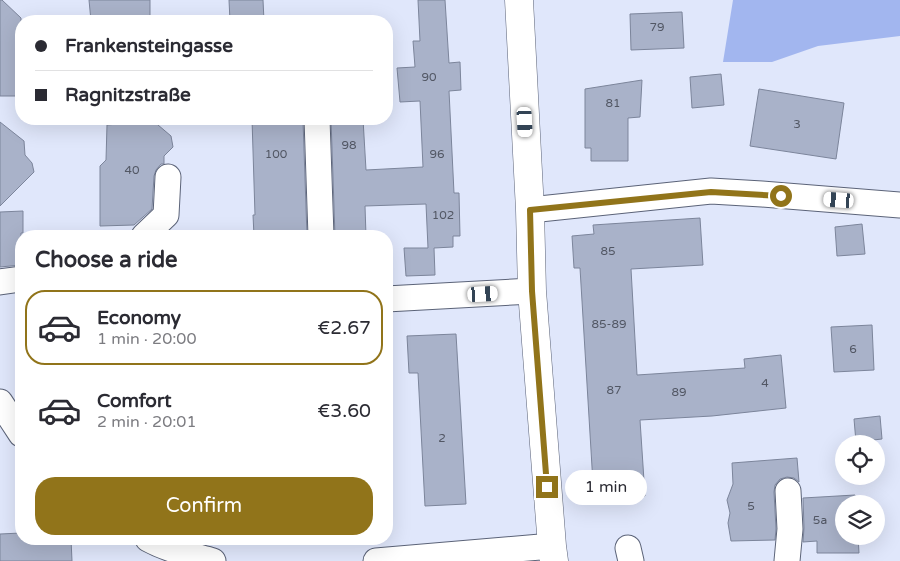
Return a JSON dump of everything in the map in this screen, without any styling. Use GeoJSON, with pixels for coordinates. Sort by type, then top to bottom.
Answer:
{"type":"FeatureCollection","features":[{"type":"Feature","properties":{"kind":"main road"},"geometry":{"type":"LineString","coordinates":[[519,0],[530,210],[532,291],[553,554]]}},
{"type":"Feature","properties":{"kind":"street"},"geometry":{"type":"LineString","coordinates":[[317,125],[321,230]]}},
{"type":"Feature","properties":{"kind":"street"},"geometry":{"type":"LineString","coordinates":[[151,230],[166,216],[168,177]]}},
{"type":"Feature","properties":{"kind":"street"},"geometry":{"type":"LineString","coordinates":[[530,210],[711,192],[762,194],[900,205]]}},
{"type":"Feature","properties":{"kind":"street"},"geometry":{"type":"LineString","coordinates":[[0,282],[15,280]]}},
{"type":"Feature","properties":{"kind":"street"},"geometry":{"type":"LineString","coordinates":[[393,299],[532,291]]}},
{"type":"Feature","properties":{"kind":"street"},"geometry":{"type":"LineString","coordinates":[[0,402],[15,425]]}},
{"type":"Feature","properties":{"kind":"street"},"geometry":{"type":"LineString","coordinates":[[787,561],[790,529],[788,490]]}},
{"type":"Feature","properties":{"kind":"street"},"geometry":{"type":"LineString","coordinates":[[163,545],[213,561]]}},
{"type":"Feature","properties":{"kind":"street"},"geometry":{"type":"LineString","coordinates":[[376,561],[553,554]]}},
{"type":"Feature","properties":{"kind":"shaded area"},"geometry":{"type":"Polygon","coordinates":[[[733,0],[900,0],[900,36],[818,46],[772,62],[723,62],[733,0]]]}},
{"type":"Feature","properties":{"kind":"building"},"geometry":{"type":"Polygon","coordinates":[[[0,0],[2,0],[18,15],[15,15],[15,96],[0,96],[0,0]]]}},
{"type":"Feature","properties":{"kind":"building"},"geometry":{"type":"Polygon","coordinates":[[[89,0],[150,0],[150,15],[90,15],[89,0]]]}},
{"type":"Feature","properties":{"kind":"building"},"geometry":{"type":"Polygon","coordinates":[[[229,0],[263,0],[264,15],[230,15],[229,0]]]}},
{"type":"Feature","properties":{"kind":"building"},"geometry":{"type":"Polygon","coordinates":[[[418,0],[445,0],[449,63],[460,62],[461,90],[449,91],[454,193],[459,193],[460,236],[453,236],[453,247],[434,248],[435,275],[406,276],[404,248],[428,248],[426,204],[365,206],[366,230],[335,230],[331,125],[363,125],[366,170],[423,167],[420,101],[400,102],[397,68],[415,67],[413,41],[420,41],[418,0]]]}},
{"type":"Feature","properties":{"kind":"building"},"geometry":{"type":"Polygon","coordinates":[[[682,12],[684,48],[631,50],[630,14],[682,12]]]}},
{"type":"Feature","properties":{"kind":"building"},"geometry":{"type":"Polygon","coordinates":[[[721,74],[724,105],[692,108],[690,77],[721,74]]]}},
{"type":"Feature","properties":{"kind":"building"},"geometry":{"type":"Polygon","coordinates":[[[642,80],[640,117],[628,118],[628,161],[591,161],[591,148],[585,148],[585,89],[642,80]]]}},
{"type":"Feature","properties":{"kind":"building"},"geometry":{"type":"Polygon","coordinates":[[[759,89],[844,103],[836,159],[750,146],[759,89]]]}},
{"type":"Feature","properties":{"kind":"building"},"geometry":{"type":"Polygon","coordinates":[[[0,122],[24,141],[25,155],[32,163],[34,172],[0,206],[0,122]]]}},
{"type":"Feature","properties":{"kind":"building"},"geometry":{"type":"Polygon","coordinates":[[[107,125],[158,125],[171,136],[173,147],[164,156],[164,164],[161,164],[156,170],[154,176],[152,209],[134,225],[100,226],[100,166],[106,160],[107,125]]]}},
{"type":"Feature","properties":{"kind":"building"},"geometry":{"type":"Polygon","coordinates":[[[252,125],[303,125],[307,230],[254,230],[253,215],[255,215],[252,125]]]}},
{"type":"Feature","properties":{"kind":"building"},"geometry":{"type":"Polygon","coordinates":[[[23,211],[23,230],[15,230],[15,266],[0,267],[0,212],[23,211]]]}},
{"type":"Feature","properties":{"kind":"building"},"geometry":{"type":"Polygon","coordinates":[[[700,218],[703,265],[631,269],[637,375],[745,368],[744,359],[781,355],[786,408],[712,416],[640,420],[645,496],[594,500],[580,268],[574,268],[572,236],[594,234],[593,225],[700,218]]]}},
{"type":"Feature","properties":{"kind":"building"},"geometry":{"type":"Polygon","coordinates":[[[862,224],[865,254],[837,256],[835,227],[862,224]]]}},
{"type":"Feature","properties":{"kind":"building"},"geometry":{"type":"Polygon","coordinates":[[[872,325],[874,370],[834,372],[831,327],[872,325]]]}},
{"type":"Feature","properties":{"kind":"building"},"geometry":{"type":"Polygon","coordinates":[[[456,334],[466,504],[425,506],[418,373],[409,373],[407,336],[456,334]]]}},
{"type":"Feature","properties":{"kind":"building"},"geometry":{"type":"Polygon","coordinates":[[[880,416],[882,435],[855,435],[854,419],[880,416]]]}},
{"type":"Feature","properties":{"kind":"building"},"geometry":{"type":"Polygon","coordinates":[[[797,458],[799,482],[794,478],[787,477],[780,479],[775,485],[775,540],[731,541],[728,523],[730,513],[727,500],[733,484],[732,463],[797,458]]]}},
{"type":"Feature","properties":{"kind":"building"},"geometry":{"type":"Polygon","coordinates":[[[835,496],[835,545],[859,545],[859,553],[817,553],[817,541],[803,542],[803,498],[835,496]]]}},
{"type":"Feature","properties":{"kind":"building"},"geometry":{"type":"Polygon","coordinates":[[[15,533],[15,545],[71,545],[72,561],[0,561],[0,534],[15,533]]]}},
{"type":"Feature","properties":{"kind":"route"},"geometry":{"type":"LineString","coordinates":[[547,487],[532,291],[530,210],[711,192],[781,196]]}}]}
